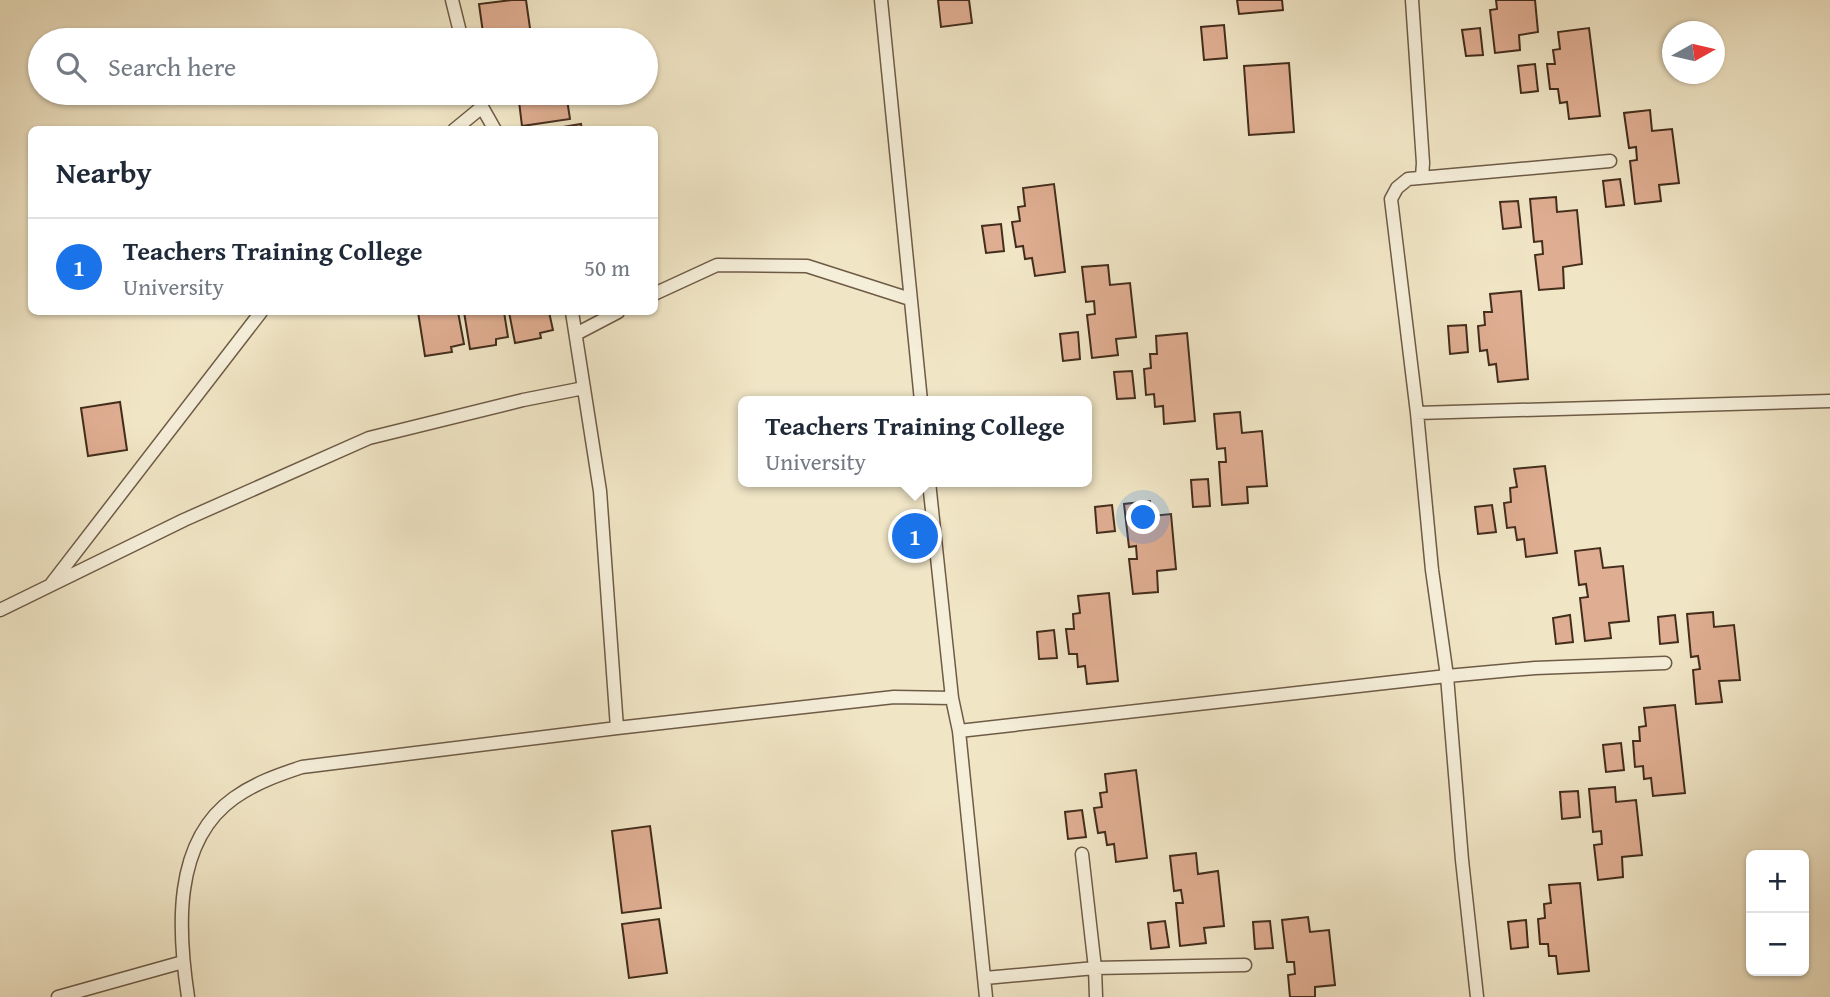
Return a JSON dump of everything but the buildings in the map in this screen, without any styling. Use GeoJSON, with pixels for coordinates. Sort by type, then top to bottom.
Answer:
{"type":"FeatureCollection","features":[{"type":"Feature","properties":{"kind":"lane"},"geometry":{"type":"LineString","coordinates":[[452,0],[458,28]]}},
{"type":"Feature","properties":{"kind":"lane"},"geometry":{"type":"LineString","coordinates":[[881,0],[921,396]]}},
{"type":"Feature","properties":{"kind":"lane"},"geometry":{"type":"LineString","coordinates":[[1412,0],[1422,177]]}},
{"type":"Feature","properties":{"kind":"lane"},"geometry":{"type":"LineString","coordinates":[[459,126],[482,107],[493,126]]}},
{"type":"Feature","properties":{"kind":"lane"},"geometry":{"type":"LineString","coordinates":[[1478,997],[1462,860],[1447,676],[1432,570],[1417,413],[1391,199],[1396,188],[1408,179],[1610,161]]}},
{"type":"Feature","properties":{"kind":"lane"},"geometry":{"type":"LineString","coordinates":[[658,292],[717,265],[807,266],[911,299]]}},
{"type":"Feature","properties":{"kind":"lane"},"geometry":{"type":"LineString","coordinates":[[51,585],[259,315]]}},
{"type":"Feature","properties":{"kind":"lane"},"geometry":{"type":"LineString","coordinates":[[573,315],[600,491],[617,728]]}},
{"type":"Feature","properties":{"kind":"lane"},"geometry":{"type":"LineString","coordinates":[[576,334],[612,315]]}},
{"type":"Feature","properties":{"kind":"lane"},"geometry":{"type":"LineString","coordinates":[[0,610],[184,520],[369,438],[523,400],[584,388]]}},
{"type":"Feature","properties":{"kind":"lane"},"geometry":{"type":"LineString","coordinates":[[1417,413],[1830,401]]}},
{"type":"Feature","properties":{"kind":"lane"},"geometry":{"type":"LineString","coordinates":[[930,487],[952,698],[959,732],[986,997]]}},
{"type":"Feature","properties":{"kind":"lane"},"geometry":{"type":"LineString","coordinates":[[959,732],[1447,676],[1535,668],[1665,663]]}},
{"type":"Feature","properties":{"kind":"lane"},"geometry":{"type":"LineString","coordinates":[[188,997],[183,962],[181,898],[193,852],[204,829],[232,799],[263,780],[302,767],[617,728],[894,697],[952,698]]}},
{"type":"Feature","properties":{"kind":"lane"},"geometry":{"type":"LineString","coordinates":[[1082,854],[1096,968],[1096,997]]}},
{"type":"Feature","properties":{"kind":"lane"},"geometry":{"type":"LineString","coordinates":[[58,997],[183,962]]}},
{"type":"Feature","properties":{"kind":"lane"},"geometry":{"type":"LineString","coordinates":[[985,978],[1096,968],[1245,965]]}},
{"type":"Feature","properties":{"kind":"place","name":"Teachers Training College"},"geometry":{"type":"Point","coordinates":[915,536]}}]}
